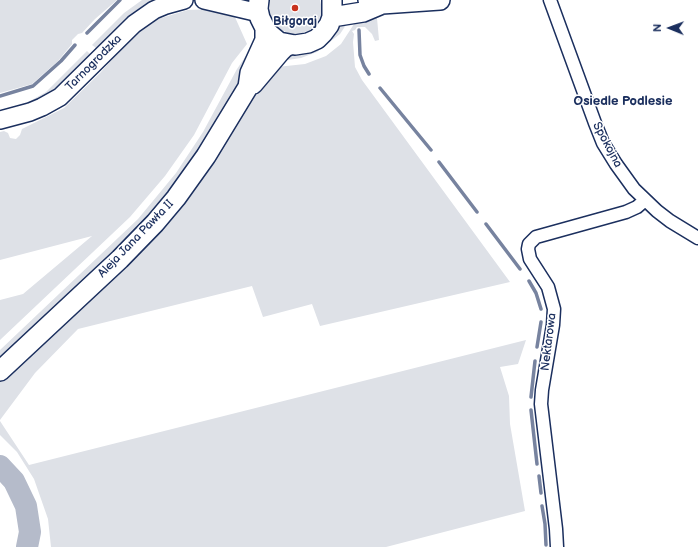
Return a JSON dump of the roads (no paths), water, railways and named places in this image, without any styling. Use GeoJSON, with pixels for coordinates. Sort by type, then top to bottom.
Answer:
{"type":"FeatureCollection","features":[{"type":"Feature","properties":{"kind":"main road"},"geometry":{"type":"LineString","coordinates":[[261,14],[276,40],[290,45],[304,44],[317,39],[326,29],[332,8],[363,12],[375,2],[440,0]]}},
{"type":"Feature","properties":{"kind":"main road","name":"Aleja Jana Pawła II"},"geometry":{"type":"LineString","coordinates":[[0,371],[114,264],[155,223],[198,168],[248,87],[250,73],[265,40],[261,14]]}},
{"type":"Feature","properties":{"kind":"main road","name":"Aleja Jana Pawła II"},"geometry":{"type":"LineString","coordinates":[[248,87],[257,81],[281,50],[290,45]]}},
{"type":"Feature","properties":{"kind":"street","name":"Tarnogrodzka"},"geometry":{"type":"LineString","coordinates":[[0,120],[30,112],[60,97],[137,21],[160,8],[184,0]]}},
{"type":"Feature","properties":{"kind":"street"},"geometry":{"type":"LineString","coordinates":[[204,0],[261,14]]}},
{"type":"Feature","properties":{"kind":"street","name":"Spokojna"},"geometry":{"type":"LineString","coordinates":[[550,0],[600,135],[616,164],[634,189],[645,200],[670,221],[698,238]]}},
{"type":"Feature","properties":{"kind":"street","name":"Nektarowa"},"geometry":{"type":"LineString","coordinates":[[557,547],[541,404],[554,309],[548,286],[530,259],[528,249],[529,244],[536,237],[626,212],[637,207],[645,200]]}},
{"type":"Feature","properties":{"kind":"waterway"},"geometry":{"type":"LineString","coordinates":[[87,33],[120,0]]}},
{"type":"Feature","properties":{"kind":"waterway"},"geometry":{"type":"LineString","coordinates":[[359,30],[360,55],[369,74]]}},
{"type":"Feature","properties":{"kind":"waterway"},"geometry":{"type":"LineString","coordinates":[[0,96],[33,86],[61,61],[75,45]]}},
{"type":"Feature","properties":{"kind":"waterway"},"geometry":{"type":"LineString","coordinates":[[380,88],[431,150]]}},
{"type":"Feature","properties":{"kind":"waterway"},"geometry":{"type":"LineString","coordinates":[[439,162],[477,212]]}},
{"type":"Feature","properties":{"kind":"waterway"},"geometry":{"type":"LineString","coordinates":[[486,224],[520,269]]}},
{"type":"Feature","properties":{"kind":"waterway"},"geometry":{"type":"LineString","coordinates":[[529,281],[536,293],[541,309]]}},
{"type":"Feature","properties":{"kind":"waterway"},"geometry":{"type":"LineString","coordinates":[[537,347],[541,322]]}},
{"type":"Feature","properties":{"kind":"waterway"},"geometry":{"type":"LineString","coordinates":[[531,397],[535,361]]}},
{"type":"Feature","properties":{"kind":"waterway"},"geometry":{"type":"LineString","coordinates":[[531,410],[537,464]]}},
{"type":"Feature","properties":{"kind":"waterway"},"geometry":{"type":"LineString","coordinates":[[0,466],[14,481],[26,506],[30,532],[27,547]]}},
{"type":"Feature","properties":{"kind":"waterway"},"geometry":{"type":"LineString","coordinates":[[539,476],[541,493]]}},
{"type":"Feature","properties":{"kind":"waterway"},"geometry":{"type":"LineString","coordinates":[[542,506],[546,545]]}},
{"type":"Feature","properties":{"kind":"place","name":"Biłgoraj"},"geometry":{"type":"Point","coordinates":[295,8]}},
{"type":"Feature","properties":{"kind":"district","name":"Osiedle Podlesie"},"geometry":{"type":"Point","coordinates":[623,102]}}]}
